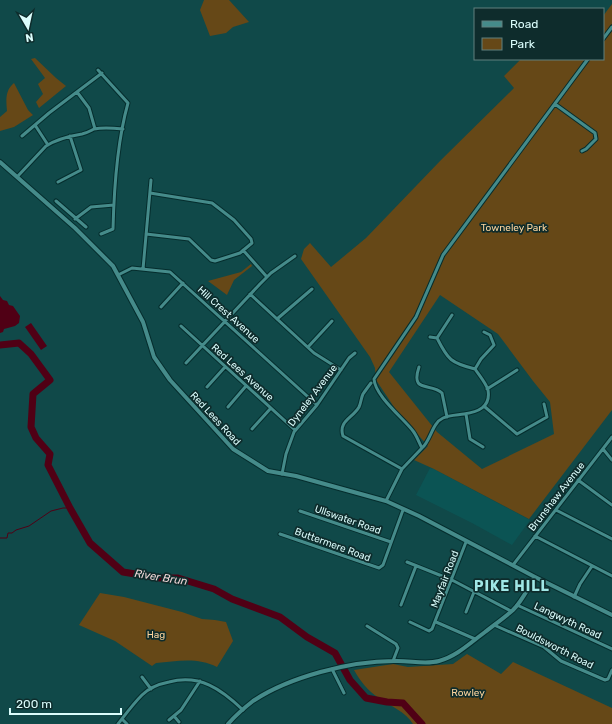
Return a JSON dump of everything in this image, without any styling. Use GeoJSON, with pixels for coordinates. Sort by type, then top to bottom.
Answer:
{"type":"FeatureCollection","features":[{"type":"Feature","properties":{"kind":"street"},"geometry":{"type":"LineString","coordinates":[[604,38],[612,27]]}},
{"type":"Feature","properties":{"kind":"street"},"geometry":{"type":"LineString","coordinates":[[422,448],[413,432],[384,399],[375,385],[374,379],[416,317],[443,255],[587,60]]}},
{"type":"Feature","properties":{"kind":"street"},"geometry":{"type":"LineString","coordinates":[[98,70],[128,102],[124,116],[118,157],[113,229],[101,234]]}},
{"type":"Feature","properties":{"kind":"street"},"geometry":{"type":"LineString","coordinates":[[22,136],[102,73]]}},
{"type":"Feature","properties":{"kind":"street"},"geometry":{"type":"LineString","coordinates":[[77,92],[89,108],[95,129]]}},
{"type":"Feature","properties":{"kind":"street"},"geometry":{"type":"LineString","coordinates":[[555,104],[595,133],[596,139],[582,151]]}},
{"type":"Feature","properties":{"kind":"street"},"geometry":{"type":"LineString","coordinates":[[35,125],[48,145]]}},
{"type":"Feature","properties":{"kind":"street"},"geometry":{"type":"LineString","coordinates":[[17,177],[48,145],[63,138],[86,133],[95,129],[123,129]]}},
{"type":"Feature","properties":{"kind":"street"},"geometry":{"type":"LineString","coordinates":[[58,182],[81,170],[79,159],[70,136]]}},
{"type":"Feature","properties":{"kind":"street","name":"Red Lees Road"},"geometry":{"type":"LineString","coordinates":[[0,162],[75,228],[113,266],[144,322],[154,357],[170,380],[232,449],[268,471],[296,476],[386,501],[419,516],[466,542],[612,615]]}},
{"type":"Feature","properties":{"kind":"street"},"geometry":{"type":"LineString","coordinates":[[143,269],[151,180]]}},
{"type":"Feature","properties":{"kind":"street"},"geometry":{"type":"LineString","coordinates":[[146,234],[189,240],[211,260],[221,259],[240,253],[252,242],[252,239],[234,220],[212,203],[150,193]]}},
{"type":"Feature","properties":{"kind":"street"},"geometry":{"type":"LineString","coordinates":[[56,201],[86,227]]}},
{"type":"Feature","properties":{"kind":"street"},"geometry":{"type":"LineString","coordinates":[[76,219],[91,206],[114,205]]}},
{"type":"Feature","properties":{"kind":"street"},"geometry":{"type":"LineString","coordinates":[[243,250],[267,277]]}},
{"type":"Feature","properties":{"kind":"street"},"geometry":{"type":"LineString","coordinates":[[186,363],[267,277],[295,256]]}},
{"type":"Feature","properties":{"kind":"street","name":"Hill Crest Avenue"},"geometry":{"type":"LineString","coordinates":[[118,275],[132,268],[170,272],[317,405]]}},
{"type":"Feature","properties":{"kind":"street"},"geometry":{"type":"LineString","coordinates":[[161,307],[183,283]]}},
{"type":"Feature","properties":{"kind":"street"},"geometry":{"type":"LineString","coordinates":[[277,319],[312,289]]}},
{"type":"Feature","properties":{"kind":"street"},"geometry":{"type":"LineString","coordinates":[[250,294],[314,353],[341,370]]}},
{"type":"Feature","properties":{"kind":"street"},"geometry":{"type":"LineString","coordinates":[[437,338],[452,315]]}},
{"type":"Feature","properties":{"kind":"street"},"geometry":{"type":"LineString","coordinates":[[308,347],[332,321]]}},
{"type":"Feature","properties":{"kind":"street","name":"Red Lees Avenue"},"geometry":{"type":"LineString","coordinates":[[181,326],[295,430]]}},
{"type":"Feature","properties":{"kind":"street"},"geometry":{"type":"LineString","coordinates":[[475,369],[481,359],[494,345],[490,335],[484,332]]}},
{"type":"Feature","properties":{"kind":"street"},"geometry":{"type":"LineString","coordinates":[[430,337],[437,338]]}},
{"type":"Feature","properties":{"kind":"street"},"geometry":{"type":"LineString","coordinates":[[386,501],[402,469],[426,444],[438,422],[448,417],[477,412],[485,407],[488,400],[488,389],[475,369],[457,365],[444,353],[437,338]]}},
{"type":"Feature","properties":{"kind":"street","name":"Dyneley Avenue"},"geometry":{"type":"LineString","coordinates":[[282,474],[286,454],[295,430],[317,405],[341,370],[355,353]]}},
{"type":"Feature","properties":{"kind":"street"},"geometry":{"type":"LineString","coordinates":[[207,386],[225,367]]}},
{"type":"Feature","properties":{"kind":"street"},"geometry":{"type":"LineString","coordinates":[[419,367],[416,375],[418,382],[423,387],[439,390],[442,393],[448,417]]}},
{"type":"Feature","properties":{"kind":"street"},"geometry":{"type":"LineString","coordinates":[[488,389],[517,370]]}},
{"type":"Feature","properties":{"kind":"street"},"geometry":{"type":"LineString","coordinates":[[370,383],[359,406],[347,419],[342,426],[341,431],[343,436],[402,469]]}},
{"type":"Feature","properties":{"kind":"street"},"geometry":{"type":"LineString","coordinates":[[228,407],[246,386]]}},
{"type":"Feature","properties":{"kind":"street"},"geometry":{"type":"LineString","coordinates":[[485,407],[517,434],[547,417],[544,404]]}},
{"type":"Feature","properties":{"kind":"street"},"geometry":{"type":"LineString","coordinates":[[252,429],[271,408]]}},
{"type":"Feature","properties":{"kind":"street"},"geometry":{"type":"LineString","coordinates":[[466,414],[470,439],[483,447]]}},
{"type":"Feature","properties":{"kind":"street","name":"Brunshaw Avenue"},"geometry":{"type":"LineString","coordinates":[[513,565],[612,437]]}},
{"type":"Feature","properties":{"kind":"street"},"geometry":{"type":"LineString","coordinates":[[603,449],[612,460]]}},
{"type":"Feature","properties":{"kind":"street"},"geometry":{"type":"LineString","coordinates":[[578,480],[612,505]]}},
{"type":"Feature","properties":{"kind":"street"},"geometry":{"type":"LineString","coordinates":[[391,542],[403,510]]}},
{"type":"Feature","properties":{"kind":"street"},"geometry":{"type":"LineString","coordinates":[[556,510],[612,539]]}},
{"type":"Feature","properties":{"kind":"street","name":"Ullswater Road"},"geometry":{"type":"LineString","coordinates":[[300,511],[391,542]]}},
{"type":"Feature","properties":{"kind":"street","name":"Buttermere Road"},"geometry":{"type":"LineString","coordinates":[[280,534],[379,568],[381,567],[391,542]]}},
{"type":"Feature","properties":{"kind":"street"},"geometry":{"type":"LineString","coordinates":[[535,536],[612,576]]}},
{"type":"Feature","properties":{"kind":"street","name":"Mayfair Road"},"geometry":{"type":"LineString","coordinates":[[436,622],[466,542]]}},
{"type":"Feature","properties":{"kind":"street"},"geometry":{"type":"LineString","coordinates":[[408,562],[452,580],[511,611]]}},
{"type":"Feature","properties":{"kind":"street"},"geometry":{"type":"LineString","coordinates":[[401,605],[416,566]]}},
{"type":"Feature","properties":{"kind":"street"},"geometry":{"type":"LineString","coordinates":[[574,597],[580,584],[592,566]]}},
{"type":"Feature","properties":{"kind":"street"},"geometry":{"type":"LineString","coordinates":[[228,724],[252,702],[262,696],[291,682],[332,669],[393,660],[426,663],[438,661],[456,654],[511,611],[524,596],[535,577]]}},
{"type":"Feature","properties":{"kind":"street"},"geometry":{"type":"LineString","coordinates":[[466,612],[474,592]]}},
{"type":"Feature","properties":{"kind":"street","name":"Langwyth Road"},"geometry":{"type":"LineString","coordinates":[[516,605],[612,649]]}},
{"type":"Feature","properties":{"kind":"street"},"geometry":{"type":"LineString","coordinates":[[410,622],[429,630],[432,629],[436,622],[475,639]]}},
{"type":"Feature","properties":{"kind":"street","name":"Bouldsworth Road"},"geometry":{"type":"LineString","coordinates":[[494,625],[544,647],[561,661],[605,680],[608,678],[612,670]]}},
{"type":"Feature","properties":{"kind":"street"},"geometry":{"type":"LineString","coordinates":[[367,626],[397,646],[393,660]]}},
{"type":"Feature","properties":{"kind":"street"},"geometry":{"type":"LineString","coordinates":[[370,634],[372,629]]}},
{"type":"Feature","properties":{"kind":"street"},"geometry":{"type":"LineString","coordinates":[[332,669],[344,693]]}},
{"type":"Feature","properties":{"kind":"street"},"geometry":{"type":"LineString","coordinates":[[142,677],[151,689]]}},
{"type":"Feature","properties":{"kind":"street"},"geometry":{"type":"LineString","coordinates":[[118,724],[142,695],[163,683],[174,680],[185,679],[206,683],[220,690],[243,710]]}},
{"type":"Feature","properties":{"kind":"street"},"geometry":{"type":"LineString","coordinates":[[169,720],[181,710],[200,681]]}},
{"type":"Feature","properties":{"kind":"street"},"geometry":{"type":"LineString","coordinates":[[174,716],[179,722]]}},
{"type":"Feature","properties":{"kind":"street"},"geometry":{"type":"LineString","coordinates":[[122,719],[127,724]]}},
{"type":"Feature","properties":{"kind":"shaded area"},"geometry":{"type":"Polygon","coordinates":[[[0,296],[3,300],[7,301],[9,305],[13,306],[20,316],[19,323],[15,326],[4,329],[3,332],[0,333],[0,296]]]}},
{"type":"Feature","properties":{"kind":"shaded area"},"geometry":{"type":"Polygon","coordinates":[[[31,323],[47,346],[41,350],[25,327],[31,323]]]}},
{"type":"Feature","properties":{"kind":"shaded area"},"geometry":{"type":"Polygon","coordinates":[[[430,468],[530,520],[512,545],[416,495],[430,468]]]}},
{"type":"Feature","properties":{"kind":"green space"},"geometry":{"type":"Polygon","coordinates":[[[204,0],[229,0],[249,22],[233,27],[226,33],[210,36],[200,10],[204,0]]]}},
{"type":"Feature","properties":{"kind":"green space","name":"Towneley Park"},"geometry":{"type":"Polygon","coordinates":[[[612,4],[612,410],[529,519],[414,460],[428,446],[396,410],[376,380],[375,368],[370,357],[301,259],[304,249],[310,243],[331,267],[366,238],[441,160],[514,88],[504,76],[520,60],[604,60],[604,15],[612,4]],[[440,295],[389,372],[437,432],[482,469],[554,434],[550,402],[498,334],[440,295]]]}},
{"type":"Feature","properties":{"kind":"green space"},"geometry":{"type":"Polygon","coordinates":[[[35,58],[66,86],[39,108],[36,102],[43,94],[38,84],[45,78],[31,59],[35,58]]]}},
{"type":"Feature","properties":{"kind":"green space"},"geometry":{"type":"Polygon","coordinates":[[[14,83],[28,110],[33,115],[14,127],[0,131],[0,117],[7,111],[6,100],[8,92],[14,83]]]}},
{"type":"Feature","properties":{"kind":"green space"},"geometry":{"type":"Polygon","coordinates":[[[251,264],[252,266],[234,280],[227,295],[208,281],[241,272],[251,264]]]}},
{"type":"Feature","properties":{"kind":"green space","name":"Hag"},"geometry":{"type":"Polygon","coordinates":[[[100,593],[124,597],[182,612],[202,619],[226,622],[233,641],[217,667],[202,662],[187,660],[156,663],[152,666],[115,641],[79,625],[100,593]]]}},
{"type":"Feature","properties":{"kind":"green space","name":"Rowley"},"geometry":{"type":"Polygon","coordinates":[[[467,654],[501,674],[513,662],[612,708],[612,724],[413,724],[406,716],[371,692],[354,670],[393,664],[408,667],[453,664],[467,654]]]}},
{"type":"Feature","properties":{"kind":"waterway","name":"River Brun"},"geometry":{"type":"LineString","coordinates":[[0,345],[19,343],[31,354],[50,380],[33,394],[31,427],[36,438],[50,454],[48,465],[90,543],[123,572],[160,578],[178,578],[214,589],[232,599],[280,617],[307,637],[335,653],[350,680],[366,698],[403,703],[422,724]]}},
{"type":"Feature","properties":{"kind":"waterway"},"geometry":{"type":"LineString","coordinates":[[0,538],[7,538],[8,533],[12,533],[16,530],[29,526],[51,511],[70,508]]}},
{"type":"Feature","properties":{"kind":"district","name":"PIKE HILL"},"geometry":{"type":"Point","coordinates":[512,586]}}]}
